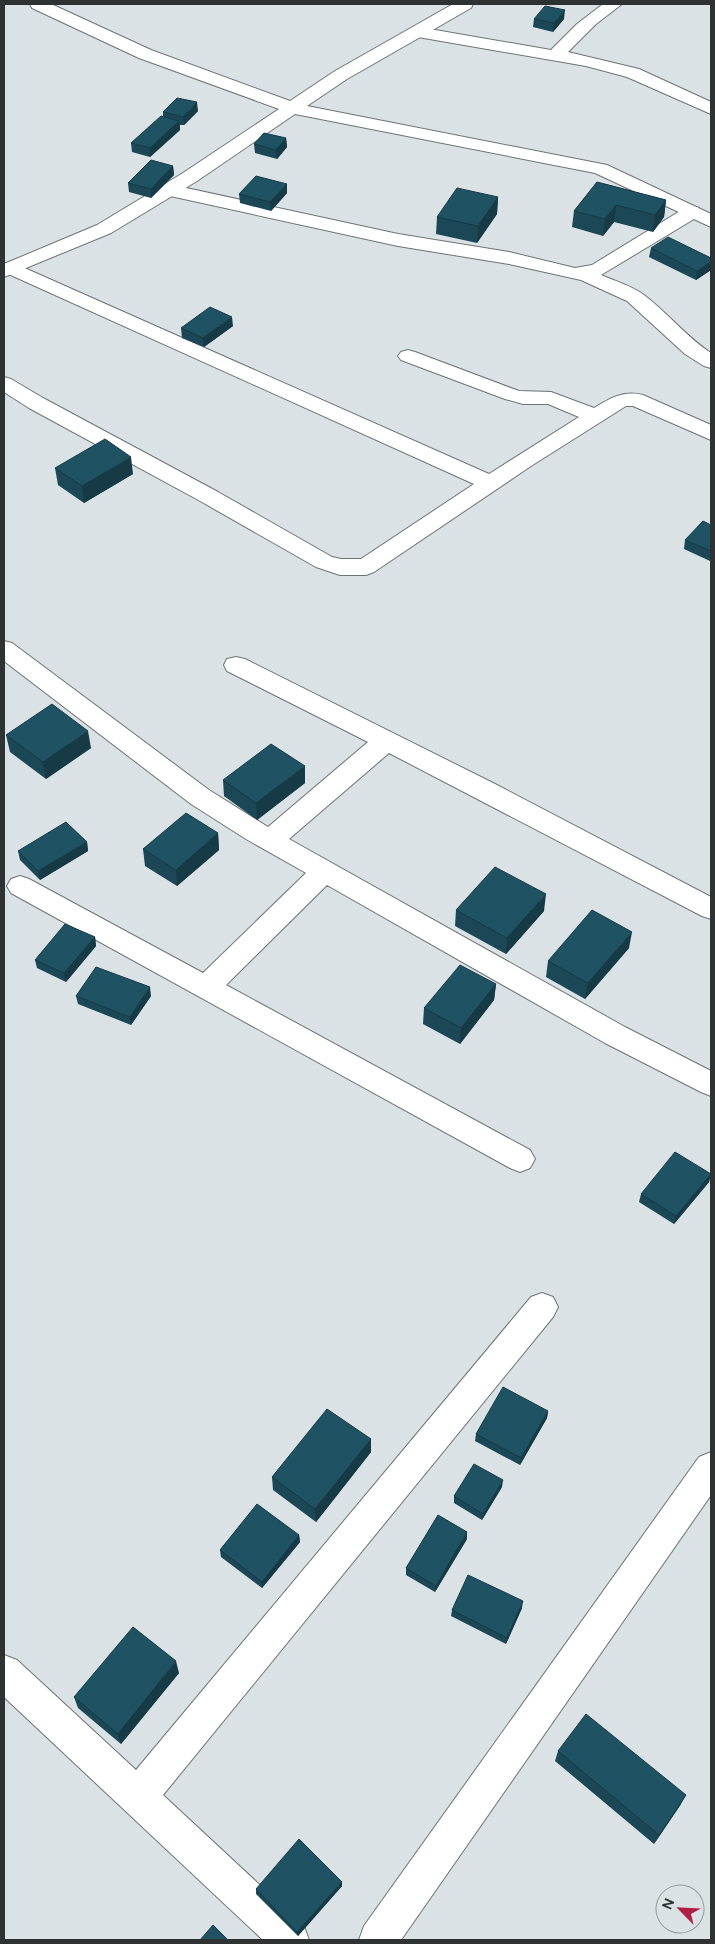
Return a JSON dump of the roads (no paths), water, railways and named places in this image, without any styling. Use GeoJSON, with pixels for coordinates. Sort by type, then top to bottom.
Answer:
{"type":"FeatureCollection","features":[{"type":"Feature","properties":{"kind":"street"},"geometry":{"type":"LineString","coordinates":[[38,4],[145,54],[292,108],[600,169],[711,222]]}},
{"type":"Feature","properties":{"kind":"street"},"geometry":{"type":"LineString","coordinates":[[7,269],[104,229],[190,177],[341,75],[465,4]]}},
{"type":"Feature","properties":{"kind":"street"},"geometry":{"type":"LineString","coordinates":[[556,55],[580,30],[602,11],[614,4]]}},
{"type":"Feature","properties":{"kind":"street"},"geometry":{"type":"LineString","coordinates":[[418,32],[556,55],[633,73],[711,109]]}},
{"type":"Feature","properties":{"kind":"street"},"geometry":{"type":"LineString","coordinates":[[168,190],[398,240],[509,258],[575,274],[584,274],[600,269],[692,212]]}},
{"type":"Feature","properties":{"kind":"street"},"geometry":{"type":"LineString","coordinates":[[7,269],[490,483]]}},
{"type":"Feature","properties":{"kind":"street"},"geometry":{"type":"LineString","coordinates":[[584,274],[634,297],[692,350],[711,362]]}},
{"type":"Feature","properties":{"kind":"street"},"geometry":{"type":"LineString","coordinates":[[408,356],[512,395],[523,398],[551,398],[596,416]]}},
{"type":"Feature","properties":{"kind":"street"},"geometry":{"type":"LineString","coordinates":[[4,383],[36,403],[210,497],[324,562],[340,567],[366,567],[490,483],[620,400],[636,399],[711,433]]}},
{"type":"Feature","properties":{"kind":"street"},"geometry":{"type":"LineString","coordinates":[[4,649],[200,797],[270,840],[614,1035],[711,1084]]}},
{"type":"Feature","properties":{"kind":"street"},"geometry":{"type":"LineString","coordinates":[[236,665],[711,909]]}},
{"type":"Feature","properties":{"kind":"street"},"geometry":{"type":"LineString","coordinates":[[270,840],[386,741]]}},
{"type":"Feature","properties":{"kind":"street"},"geometry":{"type":"LineString","coordinates":[[206,987],[324,871]]}},
{"type":"Feature","properties":{"kind":"street"},"geometry":{"type":"LineString","coordinates":[[20,886],[520,1159]]}},
{"type":"Feature","properties":{"kind":"street"},"geometry":{"type":"LineString","coordinates":[[138,1796],[542,1308]]}},
{"type":"Feature","properties":{"kind":"street"},"geometry":{"type":"LineString","coordinates":[[378,1940],[711,1468]]}},
{"type":"Feature","properties":{"kind":"street"},"geometry":{"type":"LineString","coordinates":[[4,1673],[138,1796],[290,1940]]}}]}
